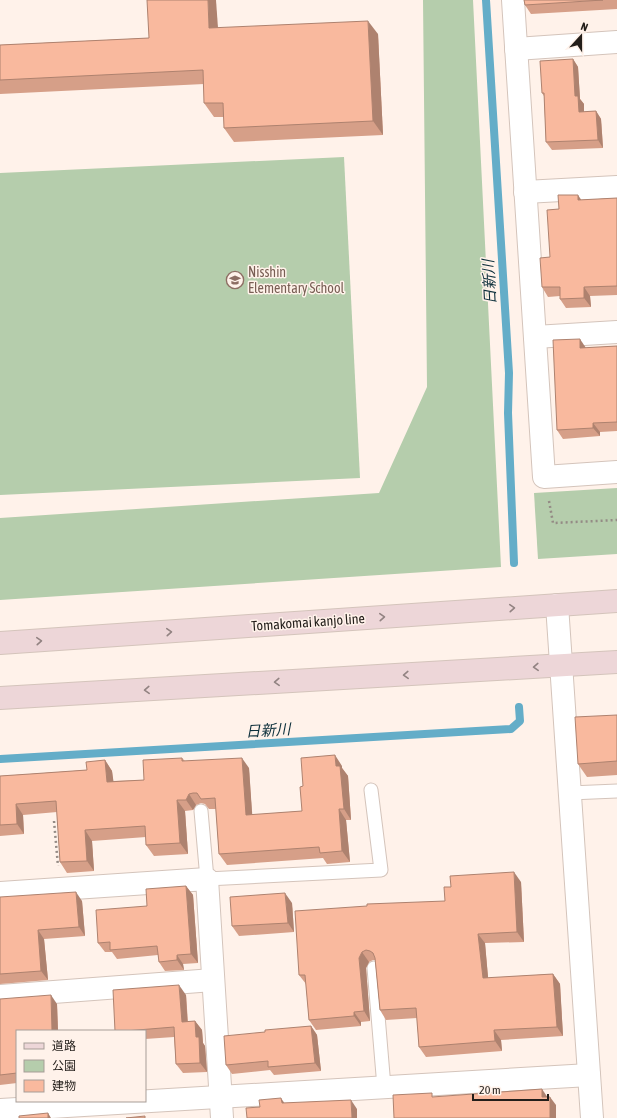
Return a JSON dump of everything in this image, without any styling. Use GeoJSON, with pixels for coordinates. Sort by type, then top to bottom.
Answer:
{"type":"FeatureCollection","features":[{"type":"Feature","properties":{"kind":"main road","name":"Tomakomai kanjo line"},"geometry":{"type":"LineString","coordinates":[[0,643],[617,601]]}},
{"type":"Feature","properties":{"kind":"main road"},"geometry":{"type":"LineString","coordinates":[[0,698],[617,662]]}},
{"type":"Feature","properties":{"kind":"street"},"geometry":{"type":"LineString","coordinates":[[513,0],[544,477],[617,472]]}},
{"type":"Feature","properties":{"kind":"street"},"geometry":{"type":"LineString","coordinates":[[516,49],[617,42]]}},
{"type":"Feature","properties":{"kind":"street"},"geometry":{"type":"LineString","coordinates":[[525,192],[617,187]]}},
{"type":"Feature","properties":{"kind":"street"},"geometry":{"type":"LineString","coordinates":[[535,337],[617,332]]}},
{"type":"Feature","properties":{"kind":"street"},"geometry":{"type":"LineString","coordinates":[[557,605],[592,1118]]}},
{"type":"Feature","properties":{"kind":"street"},"geometry":{"type":"LineString","coordinates":[[0,893],[207,879],[222,1108]]}},
{"type":"Feature","properties":{"kind":"street"},"geometry":{"type":"LineString","coordinates":[[0,996],[213,980]]}},
{"type":"Feature","properties":{"kind":"street"},"geometry":{"type":"LineString","coordinates":[[0,1110],[222,1108],[384,1088],[588,1075]]}},
{"type":"Feature","properties":{"kind":"lane"},"geometry":{"type":"LineString","coordinates":[[201,811],[207,879],[381,870],[371,790]]}},
{"type":"Feature","properties":{"kind":"lane"},"geometry":{"type":"LineString","coordinates":[[570,793],[617,792]]}},
{"type":"Feature","properties":{"kind":"lane"},"geometry":{"type":"LineString","coordinates":[[374,968],[384,1088]]}},
{"type":"Feature","properties":{"kind":"path"},"geometry":{"type":"LineString","coordinates":[[544,477],[553,523],[617,520]]}},
{"type":"Feature","properties":{"kind":"path"},"geometry":{"type":"LineString","coordinates":[[54,821],[60,889]]}},
{"type":"Feature","properties":{"kind":"green space"},"geometry":{"type":"Polygon","coordinates":[[[423,0],[473,0],[501,567],[0,600],[0,518],[379,493],[427,387],[423,0]]]}},
{"type":"Feature","properties":{"kind":"green space"},"geometry":{"type":"Polygon","coordinates":[[[344,157],[360,478],[0,495],[0,173],[344,157]]]}},
{"type":"Feature","properties":{"kind":"green space"},"geometry":{"type":"Polygon","coordinates":[[[617,488],[617,554],[538,559],[534,493],[617,488]]]}},
{"type":"Feature","properties":{"kind":"building"},"geometry":{"type":"Polygon","coordinates":[[[147,0],[208,0],[209,28],[368,21],[373,121],[224,128],[223,103],[204,103],[203,70],[0,80],[0,45],[149,38],[147,0]]]}},
{"type":"Feature","properties":{"kind":"building"},"geometry":{"type":"Polygon","coordinates":[[[524,0],[603,0],[525,5],[524,0]]]}},
{"type":"Feature","properties":{"kind":"building"},"geometry":{"type":"Polygon","coordinates":[[[573,59],[575,96],[578,96],[579,112],[596,111],[598,140],[546,142],[544,93],[542,93],[540,61],[573,59]]]}},
{"type":"Feature","properties":{"kind":"building"},"geometry":{"type":"Polygon","coordinates":[[[558,195],[578,195],[578,200],[617,198],[617,286],[584,287],[584,298],[560,299],[560,287],[542,287],[540,258],[550,257],[547,210],[559,209],[558,195]]]}},
{"type":"Feature","properties":{"kind":"building"},"geometry":{"type":"Polygon","coordinates":[[[580,339],[580,348],[617,346],[617,422],[593,423],[593,428],[557,430],[553,340],[580,339]]]}},
{"type":"Feature","properties":{"kind":"building"},"geometry":{"type":"Polygon","coordinates":[[[617,715],[617,761],[578,764],[575,717],[617,715]]]}},
{"type":"Feature","properties":{"kind":"building"},"geometry":{"type":"Polygon","coordinates":[[[335,755],[336,766],[340,766],[344,809],[339,809],[342,851],[320,853],[319,847],[219,854],[215,798],[201,799],[197,793],[189,794],[186,800],[177,800],[180,843],[146,845],[145,826],[85,830],[87,861],[60,862],[56,801],[16,804],[17,824],[0,825],[0,776],[87,770],[86,762],[105,760],[107,782],[144,780],[143,760],[182,758],[182,761],[242,758],[246,815],[302,811],[300,787],[303,786],[301,758],[335,755]]]}},
{"type":"Feature","properties":{"kind":"building"},"geometry":{"type":"Polygon","coordinates":[[[514,872],[517,932],[478,934],[483,978],[553,974],[557,1027],[494,1030],[495,1041],[419,1047],[416,1008],[380,1010],[375,958],[373,953],[366,950],[362,952],[359,958],[364,1011],[354,1012],[354,1016],[309,1020],[305,975],[299,975],[295,911],[367,906],[367,904],[445,901],[444,887],[451,887],[450,876],[514,872]]]}},
{"type":"Feature","properties":{"kind":"building"},"geometry":{"type":"Polygon","coordinates":[[[186,886],[191,954],[177,955],[177,960],[159,962],[157,946],[110,950],[110,942],[98,943],[96,910],[147,906],[146,889],[186,886]]]}},
{"type":"Feature","properties":{"kind":"building"},"geometry":{"type":"Polygon","coordinates":[[[76,892],[79,927],[38,930],[41,971],[0,974],[0,897],[76,892]]]}},
{"type":"Feature","properties":{"kind":"building"},"geometry":{"type":"Polygon","coordinates":[[[285,893],[288,923],[232,926],[230,897],[285,893]]]}},
{"type":"Feature","properties":{"kind":"building"},"geometry":{"type":"Polygon","coordinates":[[[179,985],[182,1022],[195,1021],[196,1037],[199,1037],[200,1063],[176,1064],[174,1027],[115,1030],[113,990],[179,985]]]}},
{"type":"Feature","properties":{"kind":"building"},"geometry":{"type":"Polygon","coordinates":[[[51,995],[52,1030],[16,1030],[16,1073],[0,1075],[0,999],[51,995]]]}},
{"type":"Feature","properties":{"kind":"building"},"geometry":{"type":"Polygon","coordinates":[[[311,1026],[315,1063],[268,1067],[268,1061],[226,1065],[224,1036],[265,1032],[265,1030],[311,1026]]]}},
{"type":"Feature","properties":{"kind":"building"},"geometry":{"type":"Polygon","coordinates":[[[542,1089],[542,1097],[550,1097],[550,1118],[394,1118],[393,1095],[432,1093],[432,1097],[542,1089]]]}},
{"type":"Feature","properties":{"kind":"building"},"geometry":{"type":"Polygon","coordinates":[[[281,1098],[282,1103],[351,1100],[352,1118],[247,1118],[246,1108],[260,1107],[259,1100],[281,1098]]]}},
{"type":"Feature","properties":{"kind":"building"},"geometry":{"type":"Polygon","coordinates":[[[48,1113],[48,1118],[19,1118],[19,1116],[48,1113]]]}},
{"type":"Feature","properties":{"kind":"building"},"geometry":{"type":"Polygon","coordinates":[[[145,1116],[145,1118],[126,1118],[145,1116]]]}},
{"type":"Feature","properties":{"kind":"waterway","name":"日新川"},"geometry":{"type":"LineString","coordinates":[[486,0],[509,373],[508,413],[514,563]]}},
{"type":"Feature","properties":{"kind":"waterway","name":"日新川"},"geometry":{"type":"LineString","coordinates":[[0,759],[511,729],[520,721],[519,707]]}},
{"type":"Feature","properties":{"kind":"place","name":"Nisshin Elementary School"},"geometry":{"type":"Point","coordinates":[235,280]}}]}
